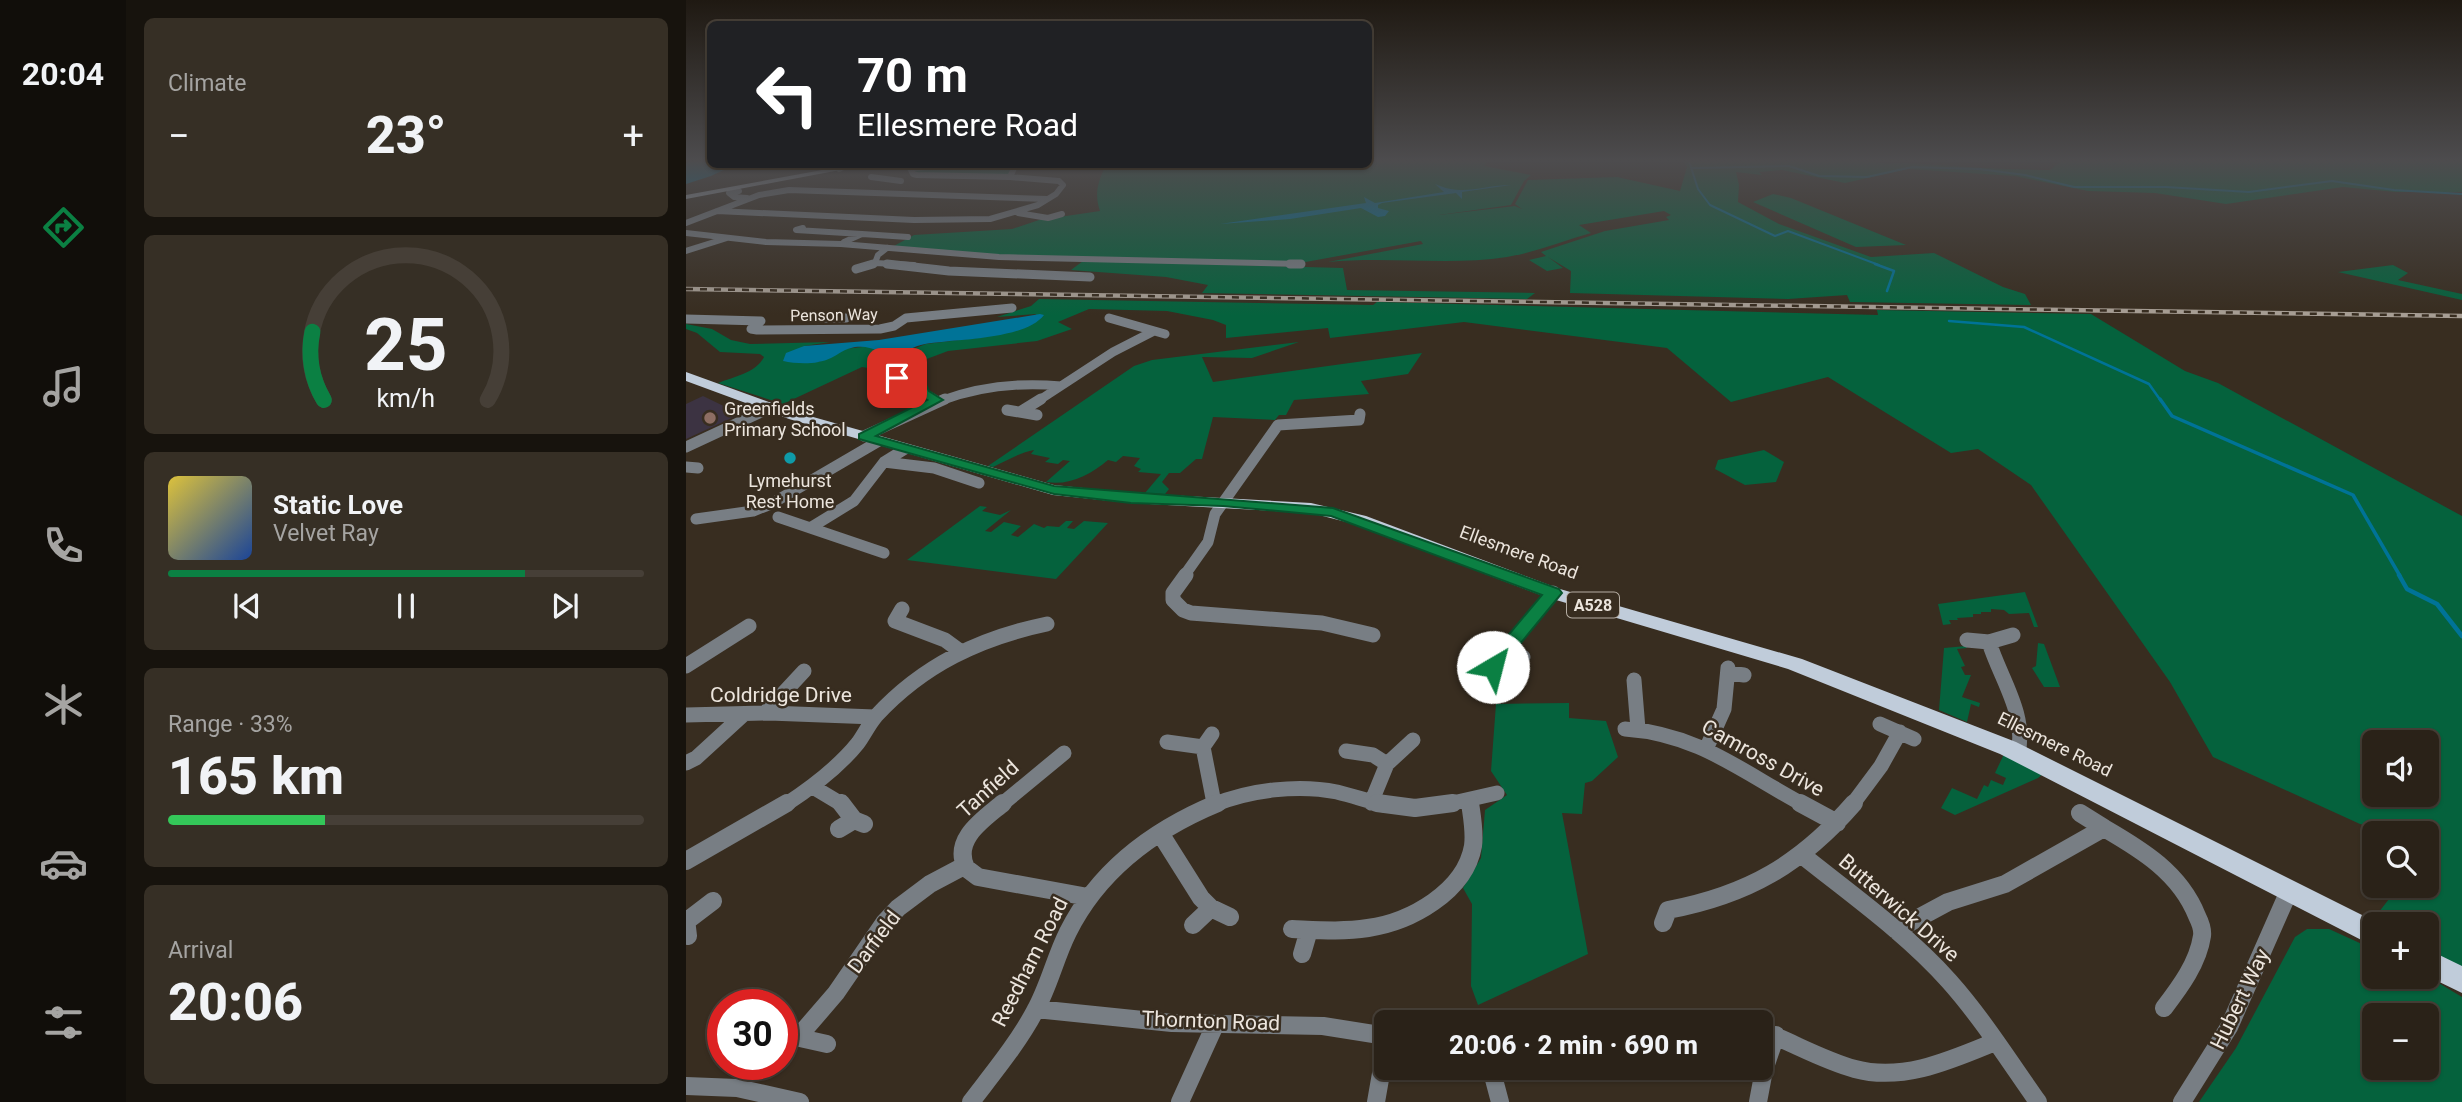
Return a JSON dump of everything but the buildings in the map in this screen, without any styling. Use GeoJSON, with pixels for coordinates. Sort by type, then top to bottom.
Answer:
{"type":"FeatureCollection","features":[{"type":"Feature","properties":{"kind":"main road","name":"Ellesmere Road"},"geometry":{"type":"LineString","coordinates":[[686,376],[770,408],[1054,490],[1333,512],[1553,593],[1795,664],[2018,752],[2362,928]]}},
{"type":"Feature","properties":{"kind":"main road"},"geometry":{"type":"LineString","coordinates":[[2439,968],[2462,980]]}},
{"type":"Feature","properties":{"kind":"street"},"geometry":{"type":"LineString","coordinates":[[686,223],[713,212]]}},
{"type":"Feature","properties":{"kind":"street"},"geometry":{"type":"LineString","coordinates":[[748,212],[914,220],[990,219],[1017,213],[1048,218],[1062,214]]}},
{"type":"Feature","properties":{"kind":"street"},"geometry":{"type":"LineString","coordinates":[[803,228],[796,230],[908,237]]}},
{"type":"Feature","properties":{"kind":"street"},"geometry":{"type":"LineString","coordinates":[[686,233],[766,242],[841,244],[999,257],[1301,264]]}},
{"type":"Feature","properties":{"kind":"street"},"geometry":{"type":"LineString","coordinates":[[841,244],[862,234]]}},
{"type":"Feature","properties":{"kind":"street"},"geometry":{"type":"LineString","coordinates":[[686,251],[731,237]]}},
{"type":"Feature","properties":{"kind":"street"},"geometry":{"type":"LineString","coordinates":[[874,263],[877,254],[887,248]]}},
{"type":"Feature","properties":{"kind":"street"},"geometry":{"type":"LineString","coordinates":[[856,269],[874,263],[951,274],[1090,277]]}},
{"type":"Feature","properties":{"kind":"street","name":"Penson Way"},"geometry":{"type":"LineString","coordinates":[[686,319],[761,321],[752,330],[880,329],[894,326],[906,318],[1012,308]]}},
{"type":"Feature","properties":{"kind":"street"},"geometry":{"type":"LineString","coordinates":[[821,318],[846,318]]}},
{"type":"Feature","properties":{"kind":"street"},"geometry":{"type":"LineString","coordinates":[[818,330],[834,318]]}},
{"type":"Feature","properties":{"kind":"street"},"geometry":{"type":"LineString","coordinates":[[1102,325],[1112,319],[1166,334]]}},
{"type":"Feature","properties":{"kind":"street"},"geometry":{"type":"LineString","coordinates":[[1020,412],[1113,352],[1154,331]]}},
{"type":"Feature","properties":{"kind":"street"},"geometry":{"type":"LineString","coordinates":[[897,378],[911,371]]}},
{"type":"Feature","properties":{"kind":"street"},"geometry":{"type":"LineString","coordinates":[[885,375],[921,385],[924,393],[936,400]]}},
{"type":"Feature","properties":{"kind":"street"},"geometry":{"type":"LineString","coordinates":[[696,519],[762,507],[813,481],[872,439],[936,400],[998,384],[1035,382],[1061,386]]}},
{"type":"Feature","properties":{"kind":"street"},"geometry":{"type":"LineString","coordinates":[[686,447],[770,408]]}},
{"type":"Feature","properties":{"kind":"street"},"geometry":{"type":"LineString","coordinates":[[1007,410],[1037,415]]}},
{"type":"Feature","properties":{"kind":"street"},"geometry":{"type":"LineString","coordinates":[[1359,420],[1281,421],[1214,514],[1208,542],[1173,593],[1177,606],[1191,613],[1322,623],[1373,635]]}},
{"type":"Feature","properties":{"kind":"street"},"geometry":{"type":"LineString","coordinates":[[810,528],[855,501],[884,462],[905,449]]}},
{"type":"Feature","properties":{"kind":"street"},"geometry":{"type":"LineString","coordinates":[[884,462],[934,468],[979,483]]}},
{"type":"Feature","properties":{"kind":"street"},"geometry":{"type":"LineString","coordinates":[[777,517],[885,553]]}},
{"type":"Feature","properties":{"kind":"street"},"geometry":{"type":"LineString","coordinates":[[1493,667],[1504,654],[1517,655],[1511,643],[1553,593]]}},
{"type":"Feature","properties":{"kind":"street"},"geometry":{"type":"LineString","coordinates":[[894,618],[904,627],[947,639],[961,651]]}},
{"type":"Feature","properties":{"kind":"street"},"geometry":{"type":"LineString","coordinates":[[686,666],[749,626]]}},
{"type":"Feature","properties":{"kind":"street"},"geometry":{"type":"LineString","coordinates":[[686,860],[755,824],[813,787],[857,744],[875,717],[920,677],[961,651],[1005,633],[1038,629]]}},
{"type":"Feature","properties":{"kind":"street"},"geometry":{"type":"LineString","coordinates":[[1967,640],[1989,642],[2013,635]]}},
{"type":"Feature","properties":{"kind":"street"},"geometry":{"type":"LineString","coordinates":[[1989,642],[1997,670],[2022,726],[2022,740],[2018,752]]}},
{"type":"Feature","properties":{"kind":"street"},"geometry":{"type":"LineString","coordinates":[[765,713],[804,671]]}},
{"type":"Feature","properties":{"kind":"street"},"geometry":{"type":"LineString","coordinates":[[1707,747],[1717,733],[1734,672]]}},
{"type":"Feature","properties":{"kind":"street","name":"Camross Drive"},"geometry":{"type":"LineString","coordinates":[[1634,680],[1631,729],[1681,737],[1707,747],[1837,823]]}},
{"type":"Feature","properties":{"kind":"street","name":"Coldridge Drive"},"geometry":{"type":"LineString","coordinates":[[686,715],[765,713],[875,717]]}},
{"type":"Feature","properties":{"kind":"street"},"geometry":{"type":"LineString","coordinates":[[686,763],[696,758],[743,715]]}},
{"type":"Feature","properties":{"kind":"street"},"geometry":{"type":"LineString","coordinates":[[1663,923],[1668,910],[1696,907],[1734,896],[1764,881],[1801,855],[1837,823],[1872,783],[1907,735],[1880,724]]}},
{"type":"Feature","properties":{"kind":"street"},"geometry":{"type":"LineString","coordinates":[[1167,742],[1208,740],[1214,803]]}},
{"type":"Feature","properties":{"kind":"street"},"geometry":{"type":"LineString","coordinates":[[1371,803],[1387,764],[1413,740]]}},
{"type":"Feature","properties":{"kind":"street"},"geometry":{"type":"LineString","coordinates":[[1346,751],[1369,753],[1381,757],[1387,764]]}},
{"type":"Feature","properties":{"kind":"street","name":"Tanfield"},"geometry":{"type":"LineString","coordinates":[[964,866],[963,850],[971,830],[1064,753]]}},
{"type":"Feature","properties":{"kind":"street"},"geometry":{"type":"LineString","coordinates":[[813,787],[842,804],[859,822],[839,830]]}},
{"type":"Feature","properties":{"kind":"street","name":"Reedham Road"},"geometry":{"type":"LineString","coordinates":[[971,1102],[1036,1009],[1060,951],[1088,897],[1123,859],[1160,832],[1214,803],[1262,792],[1296,789],[1337,793],[1371,803],[1405,808],[1470,801],[1497,793]]}},
{"type":"Feature","properties":{"kind":"street"},"geometry":{"type":"LineString","coordinates":[[1302,954],[1300,930],[1379,926],[1425,906],[1446,890],[1462,871],[1472,850],[1470,801]]}},
{"type":"Feature","properties":{"kind":"street"},"geometry":{"type":"LineString","coordinates":[[2080,813],[2139,848],[2163,867],[2179,882],[2196,910],[2203,933],[2182,984],[2165,1008]]}},
{"type":"Feature","properties":{"kind":"street"},"geometry":{"type":"LineString","coordinates":[[1896,930],[1948,902],[2005,884],[2104,828]]}},
{"type":"Feature","properties":{"kind":"street"},"geometry":{"type":"LineString","coordinates":[[1160,832],[1201,898],[1211,908],[1230,917]]}},
{"type":"Feature","properties":{"kind":"street","name":"Butterwick Drive"},"geometry":{"type":"LineString","coordinates":[[1801,855],[1896,930],[1967,1001],[2038,1102]]}},
{"type":"Feature","properties":{"kind":"street"},"geometry":{"type":"LineString","coordinates":[[964,866],[978,877],[1088,897]]}},
{"type":"Feature","properties":{"kind":"street","name":"Darfield"},"geometry":{"type":"LineString","coordinates":[[798,1027],[898,908],[930,884],[964,866]]}},
{"type":"Feature","properties":{"kind":"street","name":"Hubert Way"},"geometry":{"type":"LineString","coordinates":[[2182,1102],[2221,1043],[2257,969],[2289,891]]}},
{"type":"Feature","properties":{"kind":"street"},"geometry":{"type":"LineString","coordinates":[[687,925],[713,901]]}},
{"type":"Feature","properties":{"kind":"street"},"geometry":{"type":"LineString","coordinates":[[1194,925],[1211,908]]}},
{"type":"Feature","properties":{"kind":"street","name":"Thornton Road"},"geometry":{"type":"LineString","coordinates":[[1036,1009],[1215,1025],[1315,1024],[1374,1032]]}},
{"type":"Feature","properties":{"kind":"street"},"geometry":{"type":"LineString","coordinates":[[1180,1102],[1215,1025]]}},
{"type":"Feature","properties":{"kind":"street"},"geometry":{"type":"LineString","coordinates":[[1773,1035],[1856,1069],[1879,1073],[1915,1070],[1995,1042]]}},
{"type":"Feature","properties":{"kind":"street","name":"Darfield"},"geometry":{"type":"LineString","coordinates":[[798,1037],[827,1044]]}},
{"type":"Feature","properties":{"kind":"street"},"geometry":{"type":"LineString","coordinates":[[1376,1102],[1380,1080]]}},
{"type":"Feature","properties":{"kind":"street"},"geometry":{"type":"LineString","coordinates":[[1495,1080],[1500,1102]]}},
{"type":"Feature","properties":{"kind":"street"},"geometry":{"type":"LineString","coordinates":[[1758,1102],[1762,1080]]}},
{"type":"Feature","properties":{"kind":"street"},"geometry":{"type":"LineString","coordinates":[[686,1086],[737,1088],[800,1102]]}},
{"type":"Feature","properties":{"kind":"shaded area","name":"Greenfields Primary School"},"geometry":{"type":"Polygon","coordinates":[[[703,396],[734,411],[736,416],[686,439],[686,404],[703,396]]]}},
{"type":"Feature","properties":{"kind":"green space"},"geometry":{"type":"Polygon","coordinates":[[[1090,212],[1458,212],[1439,215],[1461,212],[1655,212],[1579,225],[1591,233],[1528,252],[1463,261],[1328,262],[1423,244],[1421,241],[1300,263],[1003,256],[892,247],[914,235],[1012,229],[1039,220],[1090,212]]]}},
{"type":"Feature","properties":{"kind":"green space"},"geometry":{"type":"Polygon","coordinates":[[[1666,212],[1757,212],[1779,224],[1871,257],[1934,253],[2003,287],[2025,294],[2031,305],[1850,302],[1847,295],[1788,299],[1570,293],[1571,271],[1548,257],[1563,268],[1547,271],[1529,260],[1546,256],[1541,252],[1605,231],[1669,220],[1666,217],[1671,215],[1666,212]]]}},
{"type":"Feature","properties":{"kind":"green space"},"geometry":{"type":"Polygon","coordinates":[[[1777,212],[1826,212],[1906,245],[1856,247],[1777,212]]]}},
{"type":"Feature","properties":{"kind":"green space"},"geometry":{"type":"Polygon","coordinates":[[[1083,261],[1343,268],[1347,290],[1535,293],[1527,299],[1202,293],[1208,285],[1166,277],[1071,270],[1083,261]]]}},
{"type":"Feature","properties":{"kind":"green space"},"geometry":{"type":"Polygon","coordinates":[[[2393,265],[2408,273],[2398,280],[2462,294],[2462,300],[2338,272],[2393,265]]]}},
{"type":"Feature","properties":{"kind":"green space"},"geometry":{"type":"Polygon","coordinates":[[[1039,299],[1373,305],[1377,302],[1878,315],[1877,310],[2091,314],[2185,371],[2218,383],[2462,516],[2462,969],[2439,957],[2439,912],[2379,912],[2390,898],[2439,898],[2439,821],[2362,821],[2360,824],[2213,757],[2170,682],[2031,485],[1978,449],[1951,453],[1828,377],[1731,402],[1667,348],[1464,322],[1330,338],[1328,328],[1226,338],[1226,325],[1213,320],[1167,311],[1089,309],[1058,322],[1072,329],[1037,341],[948,351],[892,372],[862,367],[783,404],[718,383],[750,371],[764,357],[760,354],[720,352],[697,333],[686,329],[686,324],[712,329],[731,340],[750,344],[830,342],[804,346],[783,361],[819,362],[844,349],[873,347],[886,355],[900,354],[926,344],[985,337],[1034,323],[1036,314],[997,317],[1031,306],[1039,299]]]}},
{"type":"Feature","properties":{"kind":"green space"},"geometry":{"type":"Polygon","coordinates":[[[1299,342],[1252,358],[1202,357],[1213,382],[1422,353],[1408,374],[1361,381],[1369,394],[1294,400],[1286,415],[1279,415],[1275,420],[1213,417],[1202,459],[1196,459],[1180,473],[1169,473],[1162,482],[1169,489],[1165,494],[1145,493],[1161,474],[1138,472],[1141,469],[1134,466],[1140,458],[1123,456],[1116,462],[1108,460],[1079,478],[1055,483],[1046,482],[1070,461],[1063,460],[1058,464],[1045,462],[1050,458],[1031,454],[1034,450],[993,467],[988,466],[1134,366],[1152,360],[1299,342]]]}},
{"type":"Feature","properties":{"kind":"green space"},"geometry":{"type":"Polygon","coordinates":[[[1764,450],[1784,462],[1776,482],[1745,485],[1715,469],[1718,460],[1764,450]]]}},
{"type":"Feature","properties":{"kind":"green space"},"geometry":{"type":"Polygon","coordinates":[[[980,506],[987,507],[982,511],[1000,515],[1011,510],[985,531],[991,532],[1004,522],[1021,526],[1011,535],[1018,537],[1034,524],[1044,528],[1059,527],[1066,521],[1073,521],[1067,528],[1074,529],[1084,521],[1108,523],[1056,579],[907,560],[980,506]]]}},
{"type":"Feature","properties":{"kind":"green space"},"geometry":{"type":"Polygon","coordinates":[[[2025,592],[2038,627],[2034,627],[2029,613],[2009,614],[2004,610],[1991,609],[1991,612],[1973,614],[1973,617],[1949,620],[1951,624],[1943,625],[1938,604],[2025,592]]]}},
{"type":"Feature","properties":{"kind":"green space"},"geometry":{"type":"Polygon","coordinates":[[[2038,643],[2044,644],[2060,687],[2044,687],[2032,668],[2036,666],[2038,643]]]}},
{"type":"Feature","properties":{"kind":"green space"},"geometry":{"type":"Polygon","coordinates":[[[1944,648],[1967,648],[1957,649],[1965,666],[1961,667],[1965,675],[1971,675],[1962,697],[1980,703],[1979,707],[1971,704],[1967,722],[1939,710],[1944,648]]]}},
{"type":"Feature","properties":{"kind":"green space"},"geometry":{"type":"Polygon","coordinates":[[[1569,703],[1569,718],[1606,721],[1618,757],[1592,781],[1585,783],[1582,814],[1562,813],[1588,954],[1478,1005],[1471,986],[1472,904],[1463,888],[1481,858],[1485,810],[1507,795],[1491,771],[1496,704],[1569,703]]]}},
{"type":"Feature","properties":{"kind":"green space"},"geometry":{"type":"Polygon","coordinates":[[[2005,752],[2044,773],[1955,815],[1941,808],[1952,788],[1977,799],[1984,785],[1988,787],[1991,780],[2003,785],[2006,778],[1995,773],[2005,752]]]}},
{"type":"Feature","properties":{"kind":"green space"},"geometry":{"type":"Polygon","coordinates":[[[2307,929],[2329,929],[2362,944],[2362,989],[2439,989],[2439,983],[2462,997],[2462,1102],[2199,1102],[2236,1048],[2295,937],[2307,929]]]}},
{"type":"Feature","properties":{"kind":"water"},"geometry":{"type":"Polygon","coordinates":[[[1300,212],[1332,212],[1290,219],[1220,224],[1300,212]]]}},
{"type":"Feature","properties":{"kind":"water"},"geometry":{"type":"Polygon","coordinates":[[[1369,212],[1388,212],[1385,216],[1378,217],[1369,212]]]}},
{"type":"Feature","properties":{"kind":"water"},"geometry":{"type":"Polygon","coordinates":[[[1044,315],[1035,323],[1006,334],[925,344],[894,354],[885,354],[867,347],[855,347],[820,362],[783,361],[786,353],[804,346],[879,340],[1044,315]]]}},
{"type":"Feature","properties":{"kind":"waterway"},"geometry":{"type":"LineString","coordinates":[[1726,212],[1775,236],[1788,231],[1879,265]]}},
{"type":"Feature","properties":{"kind":"waterway"},"geometry":{"type":"LineString","coordinates":[[1875,264],[1894,271],[1887,291]]}},
{"type":"Feature","properties":{"kind":"waterway"},"geometry":{"type":"LineString","coordinates":[[1949,321],[2024,327],[2149,384],[2161,401]]}},
{"type":"Feature","properties":{"kind":"waterway"},"geometry":{"type":"LineString","coordinates":[[2160,399],[2172,416],[2353,495],[2400,576]]}},
{"type":"Feature","properties":{"kind":"waterway"},"geometry":{"type":"LineString","coordinates":[[2399,575],[2407,589],[2437,604],[2462,636]]}},
{"type":"Feature","properties":{"kind":"railway"},"geometry":{"type":"LineString","coordinates":[[686,289],[2462,316]]}},
{"type":"Feature","properties":{"kind":"place","name":"Greenfields Primary School"},"geometry":{"type":"Point","coordinates":[710,418]}},
{"type":"Feature","properties":{"kind":"place","name":"Lymehurst Rest Home"},"geometry":{"type":"Point","coordinates":[790,458]}},
{"type":"Feature","properties":{"kind":"route"},"geometry":{"type":"LineString","coordinates":[[897,378],[921,385],[924,393],[936,400],[864,436],[996,476],[1054,490],[1131,498],[1311,508],[1333,512],[1553,593],[1511,643],[1511,653],[1497,659],[1493,667]]}}]}
